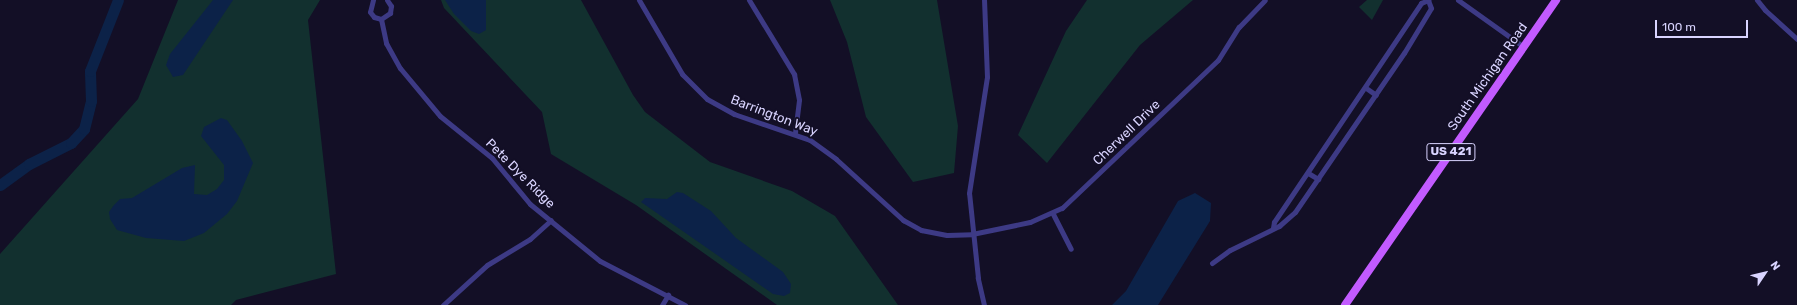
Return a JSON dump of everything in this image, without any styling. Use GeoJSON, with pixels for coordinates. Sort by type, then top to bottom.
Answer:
{"type":"FeatureCollection","features":[{"type":"Feature","properties":{"kind":"main road","name":"South Michigan Road"},"geometry":{"type":"LineString","coordinates":[[1345,305],[1556,0]]}},
{"type":"Feature","properties":{"kind":"street","name":"Pete Dye Ridge"},"geometry":{"type":"LineString","coordinates":[[373,0],[370,12],[374,17],[381,19],[386,43],[400,68],[440,116],[492,158],[530,204],[600,261],[668,294],[685,305]]}},
{"type":"Feature","properties":{"kind":"street"},"geometry":{"type":"LineString","coordinates":[[381,19],[390,13],[391,6],[387,0]]}},
{"type":"Feature","properties":{"kind":"street","name":"Barrington Way"},"geometry":{"type":"LineString","coordinates":[[639,0],[682,74],[706,99],[734,114],[795,134],[821,146],[910,225],[934,234],[972,234]]}},
{"type":"Feature","properties":{"kind":"street"},"geometry":{"type":"LineString","coordinates":[[749,0],[794,74],[799,100],[795,134]]}},
{"type":"Feature","properties":{"kind":"street"},"geometry":{"type":"LineString","coordinates":[[984,0],[987,77],[969,193],[972,234],[984,305]]}},
{"type":"Feature","properties":{"kind":"street","name":"Cherwell Drive"},"geometry":{"type":"LineString","coordinates":[[972,234],[1030,222],[1053,214],[1079,194],[1218,60],[1239,27],[1265,0]]}},
{"type":"Feature","properties":{"kind":"street"},"geometry":{"type":"LineString","coordinates":[[1212,263],[1219,256],[1273,228],[1288,220],[1376,95],[1431,8],[1428,0],[1421,3],[1366,88],[1308,172],[1273,228]]}},
{"type":"Feature","properties":{"kind":"street"},"geometry":{"type":"LineString","coordinates":[[1458,0],[1524,47]]}},
{"type":"Feature","properties":{"kind":"street"},"geometry":{"type":"LineString","coordinates":[[1757,0],[1765,10],[1797,39]]}},
{"type":"Feature","properties":{"kind":"street"},"geometry":{"type":"LineString","coordinates":[[1366,88],[1376,95]]}},
{"type":"Feature","properties":{"kind":"street"},"geometry":{"type":"LineString","coordinates":[[1308,172],[1318,179]]}},
{"type":"Feature","properties":{"kind":"street"},"geometry":{"type":"LineString","coordinates":[[1053,214],[1071,249]]}},
{"type":"Feature","properties":{"kind":"street"},"geometry":{"type":"LineString","coordinates":[[444,305],[487,265],[530,239],[551,220]]}},
{"type":"Feature","properties":{"kind":"street"},"geometry":{"type":"LineString","coordinates":[[662,305],[668,294]]}},
{"type":"Feature","properties":{"kind":"green space"},"geometry":{"type":"Polygon","coordinates":[[[178,0],[320,0],[308,20],[336,274],[236,300],[231,305],[0,305],[0,254],[138,99],[178,0]]]}},
{"type":"Feature","properties":{"kind":"green space"},"geometry":{"type":"Polygon","coordinates":[[[441,0],[581,0],[633,95],[645,112],[710,162],[792,191],[835,216],[898,305],[777,305],[636,205],[551,154],[542,112],[444,8],[441,0]]]}},
{"type":"Feature","properties":{"kind":"green space"},"geometry":{"type":"Polygon","coordinates":[[[830,0],[937,0],[958,126],[954,173],[913,182],[866,117],[847,42],[830,0]]]}},
{"type":"Feature","properties":{"kind":"green space"},"geometry":{"type":"Polygon","coordinates":[[[1087,0],[1193,0],[1140,45],[1047,163],[1018,135],[1066,31],[1087,0]]]}},
{"type":"Feature","properties":{"kind":"green space"},"geometry":{"type":"Polygon","coordinates":[[[1367,0],[1383,0],[1372,20],[1359,7],[1367,0]]]}},
{"type":"Feature","properties":{"kind":"water"},"geometry":{"type":"Polygon","coordinates":[[[213,0],[233,0],[183,75],[173,77],[166,65],[170,54],[213,0]]]}},
{"type":"Feature","properties":{"kind":"water"},"geometry":{"type":"Polygon","coordinates":[[[445,0],[486,0],[486,30],[479,34],[471,31],[454,14],[445,0]]]}},
{"type":"Feature","properties":{"kind":"water"},"geometry":{"type":"Polygon","coordinates":[[[221,118],[227,120],[242,141],[253,163],[237,201],[227,214],[204,233],[184,241],[146,238],[117,230],[110,219],[109,212],[120,199],[132,198],[182,168],[195,165],[194,194],[207,195],[217,189],[224,180],[224,165],[201,136],[204,127],[221,118]]]}},
{"type":"Feature","properties":{"kind":"water"},"geometry":{"type":"Polygon","coordinates":[[[677,192],[683,193],[711,211],[736,238],[783,272],[791,284],[790,293],[784,296],[773,294],[641,202],[645,198],[667,199],[677,192]]]}},
{"type":"Feature","properties":{"kind":"water"},"geometry":{"type":"Polygon","coordinates":[[[1195,193],[1211,203],[1210,221],[1158,305],[1112,305],[1126,291],[1178,201],[1195,193]]]}},
{"type":"Feature","properties":{"kind":"waterway"},"geometry":{"type":"LineString","coordinates":[[0,185],[29,164],[71,143],[84,129],[91,101],[90,71],[118,0]]}}]}
